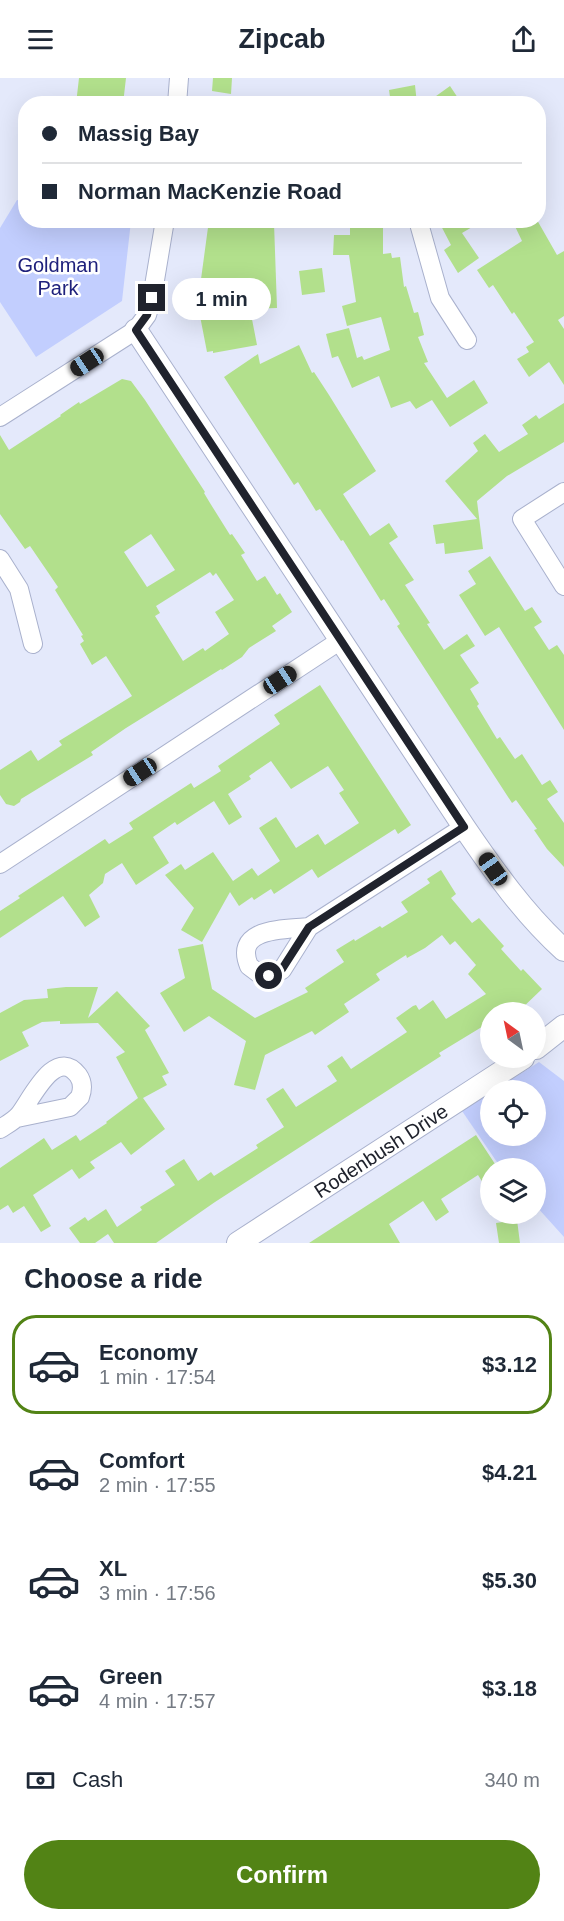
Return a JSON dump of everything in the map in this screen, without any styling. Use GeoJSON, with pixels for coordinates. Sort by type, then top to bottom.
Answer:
{"type":"FeatureCollection","features":[{"type":"Feature","properties":{"kind":"street"},"geometry":{"type":"LineString","coordinates":[[178,96],[179,78]]}},
{"type":"Feature","properties":{"kind":"street"},"geometry":{"type":"LineString","coordinates":[[0,417],[136,330],[147,315],[152,298],[164,228]]}},
{"type":"Feature","properties":{"kind":"street"},"geometry":{"type":"LineString","coordinates":[[420,228],[440,298],[467,340]]}},
{"type":"Feature","properties":{"kind":"street"},"geometry":{"type":"LineString","coordinates":[[136,330],[464,827],[493,869],[542,930],[564,950]]}},
{"type":"Feature","properties":{"kind":"street"},"geometry":{"type":"LineString","coordinates":[[564,492],[522,519],[564,586]]}},
{"type":"Feature","properties":{"kind":"street"},"geometry":{"type":"LineString","coordinates":[[0,559],[20,589],[33,644]]}},
{"type":"Feature","properties":{"kind":"street"},"geometry":{"type":"LineString","coordinates":[[0,864],[341,640]]}},
{"type":"Feature","properties":{"kind":"street"},"geometry":{"type":"LineString","coordinates":[[309,927],[464,827]]}},
{"type":"Feature","properties":{"kind":"street"},"geometry":{"type":"LineString","coordinates":[[546,1040],[564,1026]]}},
{"type":"Feature","properties":{"kind":"street","name":"Rodenbush Drive"},"geometry":{"type":"LineString","coordinates":[[238,1243],[508,1068]]}},
{"type":"Feature","properties":{"kind":"street"},"geometry":{"type":"LineString","coordinates":[[0,1129],[17,1118]]}},
{"type":"Feature","properties":{"kind":"green space","name":"Goldman Park"},"geometry":{"type":"Polygon","coordinates":[[[17,200],[18,228],[130,228],[122,301],[36,357],[0,302],[0,228],[17,200]]]}},
{"type":"Feature","properties":{"kind":"green space"},"geometry":{"type":"Polygon","coordinates":[[[546,1067],[564,1081],[564,1237],[546,1217],[546,1158],[494,1158],[486,1146],[546,1146],[546,1080],[511,1080],[530,1068],[546,1067]]]}},
{"type":"Feature","properties":{"kind":"green space"},"geometry":{"type":"Polygon","coordinates":[[[480,1099],[480,1137],[462,1111],[480,1099]]]}},
{"type":"Feature","properties":{"kind":"building"},"geometry":{"type":"Polygon","coordinates":[[[79,78],[126,78],[124,96],[77,96],[79,78]]]}},
{"type":"Feature","properties":{"kind":"building"},"geometry":{"type":"Polygon","coordinates":[[[213,78],[232,78],[231,94],[212,91],[213,78]]]}},
{"type":"Feature","properties":{"kind":"building"},"geometry":{"type":"Polygon","coordinates":[[[415,85],[416,96],[390,96],[389,90],[415,85]]]}},
{"type":"Feature","properties":{"kind":"building"},"geometry":{"type":"Polygon","coordinates":[[[450,86],[457,96],[436,96],[450,86]]]}},
{"type":"Feature","properties":{"kind":"building"},"geometry":{"type":"Polygon","coordinates":[[[208,228],[274,228],[277,308],[250,309],[257,345],[213,353],[213,351],[207,352],[200,316],[199,294],[208,228]]]}},
{"type":"Feature","properties":{"kind":"building"},"geometry":{"type":"Polygon","coordinates":[[[350,228],[383,228],[383,254],[391,253],[392,258],[400,257],[404,287],[406,286],[414,313],[418,312],[424,335],[418,337],[428,362],[424,363],[447,398],[474,380],[488,403],[450,427],[432,400],[416,409],[410,401],[391,408],[379,376],[352,388],[338,356],[332,358],[326,334],[349,328],[357,358],[362,356],[364,360],[390,350],[381,317],[347,326],[342,306],[356,302],[349,255],[333,255],[334,235],[350,235],[350,228]]]}},
{"type":"Feature","properties":{"kind":"building"},"geometry":{"type":"Polygon","coordinates":[[[442,228],[470,228],[462,233],[479,258],[458,273],[444,250],[451,245],[442,228]]]}},
{"type":"Feature","properties":{"kind":"building"},"geometry":{"type":"Polygon","coordinates":[[[516,228],[542,228],[557,255],[564,251],[564,316],[558,320],[564,329],[564,385],[549,362],[529,377],[517,359],[529,352],[526,347],[534,342],[493,285],[489,288],[477,270],[522,241],[516,228]]]}},
{"type":"Feature","properties":{"kind":"building"},"geometry":{"type":"Polygon","coordinates":[[[322,268],[325,292],[302,295],[299,271],[322,268]]]}},
{"type":"Feature","properties":{"kind":"building"},"geometry":{"type":"Polygon","coordinates":[[[299,345],[312,373],[314,372],[376,471],[343,494],[370,536],[389,523],[398,537],[389,543],[414,580],[405,585],[430,623],[427,624],[444,650],[467,634],[475,646],[460,655],[479,683],[470,689],[479,704],[477,706],[497,739],[500,737],[515,759],[522,754],[542,785],[550,780],[558,792],[547,799],[564,823],[564,867],[547,849],[534,830],[537,829],[516,800],[512,803],[397,626],[400,624],[384,599],[381,601],[343,540],[341,541],[320,509],[316,511],[298,482],[294,485],[224,377],[258,354],[260,364],[299,345]]]}},
{"type":"Feature","properties":{"kind":"building"},"geometry":{"type":"Polygon","coordinates":[[[122,379],[131,381],[205,492],[230,535],[232,534],[245,553],[241,555],[257,581],[265,576],[277,595],[280,593],[292,612],[272,626],[276,631],[249,648],[242,657],[126,728],[91,752],[93,755],[21,799],[14,806],[6,804],[0,795],[0,770],[31,750],[38,761],[62,745],[59,741],[132,696],[106,656],[92,665],[80,644],[84,641],[81,636],[83,635],[55,590],[58,587],[30,546],[25,549],[0,514],[0,435],[9,450],[79,402],[80,404],[122,379]],[[151,534],[124,552],[147,587],[175,570],[151,534]],[[210,572],[156,606],[160,613],[155,616],[183,661],[203,648],[205,651],[229,634],[215,612],[234,600],[216,573],[213,576],[210,572]]]}},
{"type":"Feature","properties":{"kind":"building"},"geometry":{"type":"Polygon","coordinates":[[[564,403],[564,442],[507,476],[477,501],[483,549],[445,554],[444,543],[436,544],[433,525],[477,519],[445,481],[478,451],[473,443],[485,434],[499,452],[528,434],[522,425],[536,415],[539,419],[564,403]]]}},
{"type":"Feature","properties":{"kind":"building"},"geometry":{"type":"Polygon","coordinates":[[[490,556],[525,611],[532,607],[542,622],[534,627],[549,650],[557,645],[564,655],[564,730],[499,627],[485,636],[459,595],[476,584],[468,571],[490,556]]]}},
{"type":"Feature","properties":{"kind":"building"},"geometry":{"type":"Polygon","coordinates":[[[320,685],[411,825],[398,834],[395,829],[318,878],[312,869],[274,894],[271,889],[254,900],[252,897],[239,906],[230,892],[202,942],[181,930],[194,908],[165,875],[181,864],[185,870],[213,852],[233,881],[252,868],[258,876],[280,861],[259,828],[276,817],[296,848],[318,834],[325,845],[359,823],[339,793],[344,790],[328,766],[291,789],[271,761],[249,776],[251,779],[228,794],[242,817],[229,825],[214,801],[177,825],[175,822],[153,837],[169,863],[136,885],[122,863],[105,874],[103,883],[89,895],[100,917],[85,927],[63,896],[0,938],[0,911],[20,898],[18,896],[105,839],[109,844],[133,829],[129,823],[191,783],[194,788],[221,771],[218,766],[280,724],[274,715],[320,685]]]}},
{"type":"Feature","properties":{"kind":"building"},"geometry":{"type":"Polygon","coordinates":[[[441,870],[456,894],[451,898],[472,923],[479,918],[504,946],[501,949],[542,989],[528,1002],[480,1002],[480,1028],[439,1053],[441,1056],[215,1202],[156,1243],[114,1243],[108,1234],[95,1243],[80,1243],[69,1228],[85,1217],[88,1221],[106,1209],[117,1227],[142,1210],[140,1207],[175,1185],[165,1171],[184,1159],[198,1181],[211,1172],[214,1176],[258,1148],[256,1145],[284,1127],[266,1099],[283,1088],[296,1107],[337,1081],[327,1066],[342,1056],[351,1069],[407,1032],[396,1018],[413,1006],[416,1005],[419,1010],[433,1000],[446,1019],[486,994],[468,974],[476,965],[455,941],[450,945],[442,935],[425,948],[407,958],[406,955],[376,974],[380,980],[344,1004],[349,1012],[315,1035],[312,1031],[265,1055],[255,1090],[234,1085],[246,1041],[209,1016],[184,1032],[160,993],[185,978],[178,949],[203,944],[212,989],[255,1018],[308,992],[305,988],[344,962],[336,950],[380,926],[382,928],[408,912],[401,902],[430,883],[427,879],[441,870]]]}},
{"type":"Feature","properties":{"kind":"building"},"geometry":{"type":"Polygon","coordinates":[[[98,987],[88,1018],[117,991],[150,1026],[145,1030],[169,1073],[162,1076],[167,1085],[143,1098],[165,1129],[131,1155],[121,1142],[90,1162],[95,1168],[79,1179],[72,1169],[33,1195],[51,1226],[41,1232],[24,1206],[13,1213],[8,1205],[0,1210],[0,1168],[44,1138],[52,1150],[76,1135],[80,1141],[138,1098],[116,1057],[125,1052],[98,1023],[42,1022],[22,1032],[29,1046],[0,1061],[0,1013],[24,1000],[48,998],[47,989],[98,987]]]}},
{"type":"Feature","properties":{"kind":"building"},"geometry":{"type":"Polygon","coordinates":[[[476,1135],[480,1146],[483,1146],[491,1158],[480,1158],[480,1178],[478,1175],[441,1199],[449,1212],[436,1221],[423,1201],[389,1224],[400,1243],[309,1243],[476,1135]]]}},
{"type":"Feature","properties":{"kind":"building"},"geometry":{"type":"Polygon","coordinates":[[[496,1224],[518,1224],[520,1243],[499,1243],[496,1224]]]}},
{"type":"Feature","properties":{"kind":"route"},"geometry":{"type":"LineString","coordinates":[[152,298],[147,315],[136,330],[464,827],[309,927],[287,963],[276,974],[269,976]]}}]}
